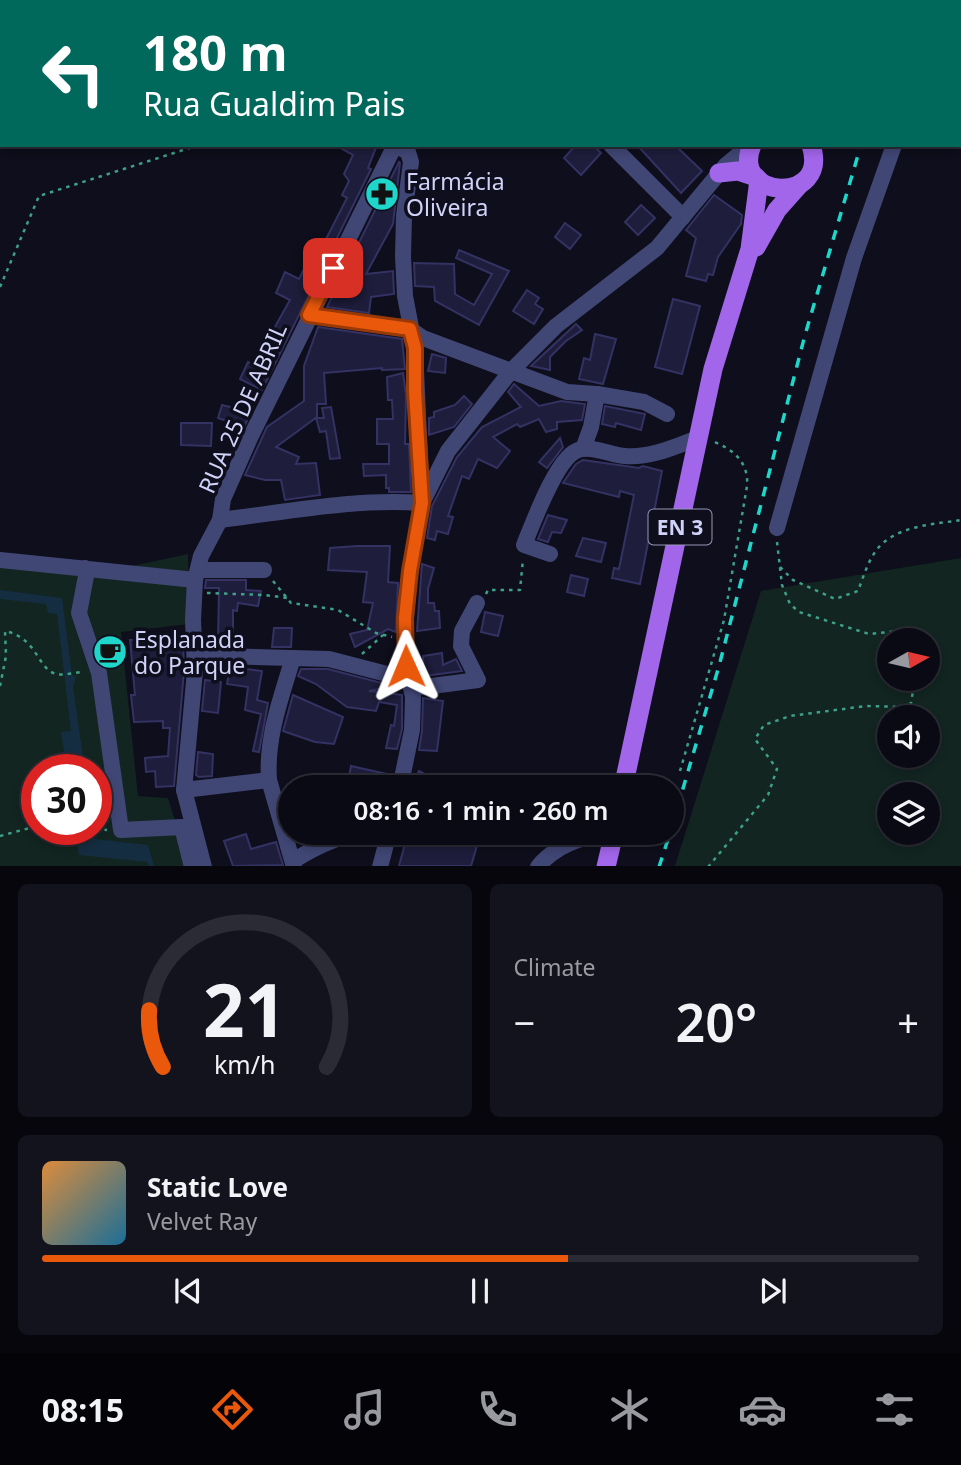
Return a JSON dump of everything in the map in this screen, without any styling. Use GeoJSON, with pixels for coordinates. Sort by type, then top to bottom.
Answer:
{"type":"FeatureCollection","features":[{"type":"Feature","properties":{"kind":"main road","name":"EN 3"},"geometry":{"type":"LineString","coordinates":[[627,775],[713,369],[745,270],[753,234],[757,179],[750,161],[751,147]]}},
{"type":"Feature","properties":{"kind":"main road","name":"EN 3"},"geometry":{"type":"LineString","coordinates":[[745,270],[778,210],[810,172],[813,149]]}},
{"type":"Feature","properties":{"kind":"main road"},"geometry":{"type":"LineString","coordinates":[[719,173],[738,171],[776,189],[788,189],[802,182]]}},
{"type":"Feature","properties":{"kind":"main road"},"geometry":{"type":"LineString","coordinates":[[606,866],[611,845]]}},
{"type":"Feature","properties":{"kind":"street","name":"RUA 25 DE ABRIL"},"geometry":{"type":"LineString","coordinates":[[195,581],[201,556],[220,520],[228,487],[309,315],[394,147]]}},
{"type":"Feature","properties":{"kind":"street"},"geometry":{"type":"LineString","coordinates":[[399,147],[408,152],[411,159],[402,256],[410,329],[415,348],[422,503],[410,571],[405,641],[406,666],[413,697],[412,730],[403,775]]}},
{"type":"Feature","properties":{"kind":"street"},"geometry":{"type":"LineString","coordinates":[[613,147],[683,217]]}},
{"type":"Feature","properties":{"kind":"street"},"geometry":{"type":"LineString","coordinates":[[422,503],[448,451],[511,371],[555,326],[657,248],[719,173],[749,147]]}},
{"type":"Feature","properties":{"kind":"street"},"geometry":{"type":"LineString","coordinates":[[777,528],[854,258],[893,147]]}},
{"type":"Feature","properties":{"kind":"street"},"geometry":{"type":"LineString","coordinates":[[309,315],[410,329],[423,338],[567,392],[644,402],[667,414]]}},
{"type":"Feature","properties":{"kind":"street"},"geometry":{"type":"LineString","coordinates":[[583,449],[591,427],[597,394]]}},
{"type":"Feature","properties":{"kind":"street"},"geometry":{"type":"LineString","coordinates":[[537,550],[537,512],[565,458],[583,449],[624,456],[644,456],[698,438]]}},
{"type":"Feature","properties":{"kind":"street"},"geometry":{"type":"LineString","coordinates":[[220,520],[353,504],[397,501],[422,503]]}},
{"type":"Feature","properties":{"kind":"street"},"geometry":{"type":"LineString","coordinates":[[0,559],[195,581],[264,570]]}},
{"type":"Feature","properties":{"kind":"street"},"geometry":{"type":"LineString","coordinates":[[85,568],[79,613],[99,673],[121,830],[182,827],[192,866]]}},
{"type":"Feature","properties":{"kind":"street"},"geometry":{"type":"LineString","coordinates":[[195,581],[195,652],[184,790],[204,866]]}},
{"type":"Feature","properties":{"kind":"street"},"geometry":{"type":"LineString","coordinates":[[195,652],[221,656],[329,659],[424,687],[478,680],[461,646],[461,631],[477,603]]}},
{"type":"Feature","properties":{"kind":"street"},"geometry":{"type":"LineString","coordinates":[[293,658],[273,723],[269,780],[292,865],[311,849],[321,845]]}},
{"type":"Feature","properties":{"kind":"street"},"geometry":{"type":"LineString","coordinates":[[184,790],[269,780]]}},
{"type":"Feature","properties":{"kind":"street"},"geometry":{"type":"LineString","coordinates":[[380,866],[386,845]]}},
{"type":"Feature","properties":{"kind":"street"},"geometry":{"type":"LineString","coordinates":[[538,866],[552,854],[570,845]]}},
{"type":"Feature","properties":{"kind":"path"},"geometry":{"type":"LineString","coordinates":[[0,287],[39,196],[193,147]]}},
{"type":"Feature","properties":{"kind":"path"},"geometry":{"type":"LineString","coordinates":[[680,771],[724,620],[736,560],[747,477],[745,467],[732,450],[698,438]]}},
{"type":"Feature","properties":{"kind":"path"},"geometry":{"type":"LineString","coordinates":[[780,567],[793,580],[835,599],[858,591],[871,559],[883,543],[912,528],[961,520]]}},
{"type":"Feature","properties":{"kind":"path"},"geometry":{"type":"LineString","coordinates":[[777,528],[782,585],[790,604],[799,612],[869,634],[877,633]]}},
{"type":"Feature","properties":{"kind":"path"},"geometry":{"type":"LineString","coordinates":[[477,603],[481,603],[488,590],[520,590],[537,550]]}},
{"type":"Feature","properties":{"kind":"path"},"geometry":{"type":"LineString","coordinates":[[264,570],[291,603],[338,610],[383,635],[350,665]]}},
{"type":"Feature","properties":{"kind":"path"},"geometry":{"type":"LineString","coordinates":[[195,581],[287,598]]}},
{"type":"Feature","properties":{"kind":"path"},"geometry":{"type":"LineString","coordinates":[[0,686],[6,656],[5,631],[16,633],[27,641],[36,651],[43,666],[55,674],[74,672]]}},
{"type":"Feature","properties":{"kind":"path"},"geometry":{"type":"LineString","coordinates":[[708,866],[768,794],[777,769],[755,739],[764,725],[790,716],[846,708],[904,707],[911,703],[913,691]]}},
{"type":"Feature","properties":{"kind":"path"},"geometry":{"type":"LineString","coordinates":[[0,835],[21,830]]}},
{"type":"Feature","properties":{"kind":"green space"},"geometry":{"type":"Polygon","coordinates":[[[188,554],[189,624],[121,632],[138,796],[168,798],[189,866],[0,866],[0,567],[86,576],[188,554]]]}},
{"type":"Feature","properties":{"kind":"green space"},"geometry":{"type":"Polygon","coordinates":[[[961,558],[961,866],[675,866],[682,845],[684,845],[684,837],[761,591],[961,558]]]}},
{"type":"Feature","properties":{"kind":"water"},"geometry":{"type":"Polygon","coordinates":[[[0,590],[62,598],[72,675],[76,677],[73,687],[83,754],[64,754],[61,732],[71,731],[57,614],[48,613],[46,604],[0,599],[0,590]]]}},
{"type":"Feature","properties":{"kind":"water"},"geometry":{"type":"Polygon","coordinates":[[[112,841],[148,845],[154,866],[149,866],[147,862],[79,855],[77,845],[112,845],[112,841]]]}},
{"type":"Feature","properties":{"kind":"building"},"geometry":{"type":"Polygon","coordinates":[[[339,147],[376,147],[368,168],[371,169],[262,390],[240,379],[248,362],[257,367],[290,300],[276,293],[285,272],[299,279],[315,247],[321,249],[347,198],[342,195],[349,181],[344,174],[353,155],[339,147]]]}},
{"type":"Feature","properties":{"kind":"building"},"geometry":{"type":"Polygon","coordinates":[[[574,147],[595,147],[601,153],[581,175],[564,158],[574,147]]]}},
{"type":"Feature","properties":{"kind":"building"},"geometry":{"type":"Polygon","coordinates":[[[639,147],[677,147],[702,171],[681,193],[639,147]]]}},
{"type":"Feature","properties":{"kind":"building"},"geometry":{"type":"Polygon","coordinates":[[[399,162],[393,224],[366,274],[393,271],[394,294],[371,297],[369,313],[327,307],[399,162]]]}},
{"type":"Feature","properties":{"kind":"building"},"geometry":{"type":"Polygon","coordinates":[[[714,195],[742,215],[741,224],[718,257],[713,275],[708,274],[706,281],[686,276],[696,238],[686,230],[714,195]]]}},
{"type":"Feature","properties":{"kind":"building"},"geometry":{"type":"Polygon","coordinates":[[[641,205],[655,218],[638,235],[625,222],[641,205]]]}},
{"type":"Feature","properties":{"kind":"building"},"geometry":{"type":"Polygon","coordinates":[[[565,223],[581,235],[570,249],[555,237],[565,223]]]}},
{"type":"Feature","properties":{"kind":"building"},"geometry":{"type":"Polygon","coordinates":[[[459,250],[509,271],[479,325],[435,301],[434,287],[415,286],[414,263],[454,264],[455,294],[474,305],[492,274],[456,258],[459,250]]]}},
{"type":"Feature","properties":{"kind":"building"},"geometry":{"type":"Polygon","coordinates":[[[527,290],[539,298],[535,304],[543,309],[534,324],[513,311],[527,290]]]}},
{"type":"Feature","properties":{"kind":"building"},"geometry":{"type":"Polygon","coordinates":[[[673,299],[700,306],[682,374],[655,367],[673,299]]]}},
{"type":"Feature","properties":{"kind":"building"},"geometry":{"type":"Polygon","coordinates":[[[576,324],[582,330],[550,357],[550,370],[531,366],[576,324]]]}},
{"type":"Feature","properties":{"kind":"building"},"geometry":{"type":"Polygon","coordinates":[[[318,327],[402,339],[405,369],[382,368],[324,373],[326,404],[317,404],[317,417],[276,447],[299,457],[296,464],[316,463],[320,495],[285,500],[281,480],[265,480],[245,475],[267,427],[304,401],[304,366],[318,327]]]}},
{"type":"Feature","properties":{"kind":"building"},"geometry":{"type":"Polygon","coordinates":[[[595,334],[616,339],[603,384],[579,379],[584,358],[590,360],[595,334]]]}},
{"type":"Feature","properties":{"kind":"building"},"geometry":{"type":"Polygon","coordinates":[[[432,354],[446,358],[445,373],[428,371],[432,354]]]}},
{"type":"Feature","properties":{"kind":"building"},"geometry":{"type":"Polygon","coordinates":[[[403,373],[406,395],[405,444],[409,444],[411,492],[389,492],[389,488],[386,488],[386,475],[364,476],[363,464],[389,464],[389,444],[377,444],[377,419],[393,419],[392,400],[388,400],[387,377],[403,373]]]}},
{"type":"Feature","properties":{"kind":"building"},"geometry":{"type":"Polygon","coordinates":[[[514,384],[539,406],[561,401],[585,404],[582,420],[557,422],[557,429],[546,432],[539,419],[520,427],[517,424],[493,437],[510,451],[497,468],[478,459],[469,479],[462,476],[448,516],[453,517],[448,534],[437,531],[435,540],[427,538],[432,506],[457,457],[482,427],[521,407],[508,392],[514,384]]]}},
{"type":"Feature","properties":{"kind":"building"},"geometry":{"type":"Polygon","coordinates":[[[464,396],[472,404],[454,427],[429,435],[429,418],[434,417],[434,412],[455,405],[464,396]]]}},
{"type":"Feature","properties":{"kind":"building"},"geometry":{"type":"Polygon","coordinates":[[[222,405],[251,412],[244,427],[218,418],[222,405]]]}},
{"type":"Feature","properties":{"kind":"building"},"geometry":{"type":"Polygon","coordinates":[[[605,406],[645,414],[641,430],[616,423],[615,427],[602,424],[605,406]]]}},
{"type":"Feature","properties":{"kind":"building"},"geometry":{"type":"Polygon","coordinates":[[[331,407],[340,458],[330,459],[326,431],[320,432],[316,418],[324,418],[322,408],[331,407]]]}},
{"type":"Feature","properties":{"kind":"building"},"geometry":{"type":"Polygon","coordinates":[[[181,423],[212,423],[211,446],[181,445],[181,423]]]}},
{"type":"Feature","properties":{"kind":"building"},"geometry":{"type":"Polygon","coordinates":[[[560,438],[563,447],[547,468],[539,462],[560,438]]]}},
{"type":"Feature","properties":{"kind":"building"},"geometry":{"type":"Polygon","coordinates":[[[583,460],[639,468],[643,466],[662,471],[640,584],[612,578],[614,568],[619,569],[634,495],[620,491],[619,497],[563,483],[576,464],[583,460]]]}},
{"type":"Feature","properties":{"kind":"building"},"geometry":{"type":"Polygon","coordinates":[[[548,515],[567,520],[561,533],[552,532],[548,542],[538,539],[548,515]]]}},
{"type":"Feature","properties":{"kind":"building"},"geometry":{"type":"Polygon","coordinates":[[[583,538],[606,543],[601,562],[576,556],[583,538]]]}},
{"type":"Feature","properties":{"kind":"building"},"geometry":{"type":"Polygon","coordinates":[[[390,546],[388,582],[398,583],[396,632],[388,629],[355,647],[350,634],[367,630],[373,603],[363,602],[367,572],[328,570],[330,548],[390,546]]]}},
{"type":"Feature","properties":{"kind":"building"},"geometry":{"type":"Polygon","coordinates":[[[422,564],[434,568],[428,589],[428,603],[434,603],[435,611],[439,611],[440,628],[417,631],[422,564]]]}},
{"type":"Feature","properties":{"kind":"building"},"geometry":{"type":"Polygon","coordinates":[[[571,575],[588,579],[584,596],[567,592],[571,575]]]}},
{"type":"Feature","properties":{"kind":"building"},"geometry":{"type":"Polygon","coordinates":[[[206,580],[246,580],[246,590],[261,591],[258,606],[238,603],[237,611],[233,610],[233,645],[218,643],[219,588],[205,588],[206,580]]]}},
{"type":"Feature","properties":{"kind":"building"},"geometry":{"type":"Polygon","coordinates":[[[485,612],[503,616],[498,636],[481,632],[485,612]]]}},
{"type":"Feature","properties":{"kind":"building"},"geometry":{"type":"Polygon","coordinates":[[[274,628],[292,628],[291,647],[272,647],[274,628]]]}},
{"type":"Feature","properties":{"kind":"building"},"geometry":{"type":"Polygon","coordinates":[[[130,640],[183,640],[184,671],[174,786],[156,787],[155,771],[146,772],[145,758],[168,756],[170,728],[163,728],[163,721],[134,722],[131,695],[135,695],[130,640]]]}},
{"type":"Feature","properties":{"kind":"building"},"geometry":{"type":"Polygon","coordinates":[[[442,653],[443,665],[456,659],[462,671],[424,676],[423,656],[442,653]]]}},
{"type":"Feature","properties":{"kind":"building"},"geometry":{"type":"Polygon","coordinates":[[[230,667],[262,671],[257,700],[268,703],[259,752],[253,751],[261,714],[245,710],[248,687],[227,684],[230,667]]]}},
{"type":"Feature","properties":{"kind":"building"},"geometry":{"type":"Polygon","coordinates":[[[301,669],[328,669],[393,686],[369,691],[402,695],[402,729],[397,749],[386,748],[391,725],[394,726],[397,705],[379,702],[376,711],[347,707],[316,684],[298,676],[301,669]]]}},
{"type":"Feature","properties":{"kind":"building"},"geometry":{"type":"Polygon","coordinates":[[[205,680],[221,682],[218,713],[202,711],[205,680]]]}},
{"type":"Feature","properties":{"kind":"building"},"geometry":{"type":"Polygon","coordinates":[[[293,695],[343,717],[334,744],[315,742],[283,731],[293,695]]]}},
{"type":"Feature","properties":{"kind":"building"},"geometry":{"type":"Polygon","coordinates":[[[423,698],[443,701],[437,751],[419,750],[423,698]]]}},
{"type":"Feature","properties":{"kind":"building"},"geometry":{"type":"Polygon","coordinates":[[[198,752],[213,754],[212,776],[196,775],[198,752]]]}},
{"type":"Feature","properties":{"kind":"building"},"geometry":{"type":"Polygon","coordinates":[[[351,766],[387,774],[387,775],[349,775],[351,766]]]}},
{"type":"Feature","properties":{"kind":"building"},"geometry":{"type":"Polygon","coordinates":[[[246,834],[251,849],[276,842],[283,865],[233,866],[224,841],[246,834]]]}},
{"type":"Feature","properties":{"kind":"building"},"geometry":{"type":"Polygon","coordinates":[[[405,845],[477,845],[471,866],[399,866],[405,845]]]}},
{"type":"Feature","properties":{"kind":"railway"},"geometry":{"type":"LineString","coordinates":[[684,785],[719,666],[805,335],[860,147]]}},
{"type":"Feature","properties":{"kind":"railway"},"geometry":{"type":"LineString","coordinates":[[659,866],[666,845]]}},
{"type":"Feature","properties":{"kind":"place","name":"Farmácia Oliveira"},"geometry":{"type":"Point","coordinates":[382,194]}},
{"type":"Feature","properties":{"kind":"place","name":"Esplanada do Parque"},"geometry":{"type":"Point","coordinates":[110,652]}},
{"type":"Feature","properties":{"kind":"route"},"geometry":{"type":"LineString","coordinates":[[333,268],[309,315],[410,329],[415,348],[422,503],[405,618],[406,666]]}}]}
